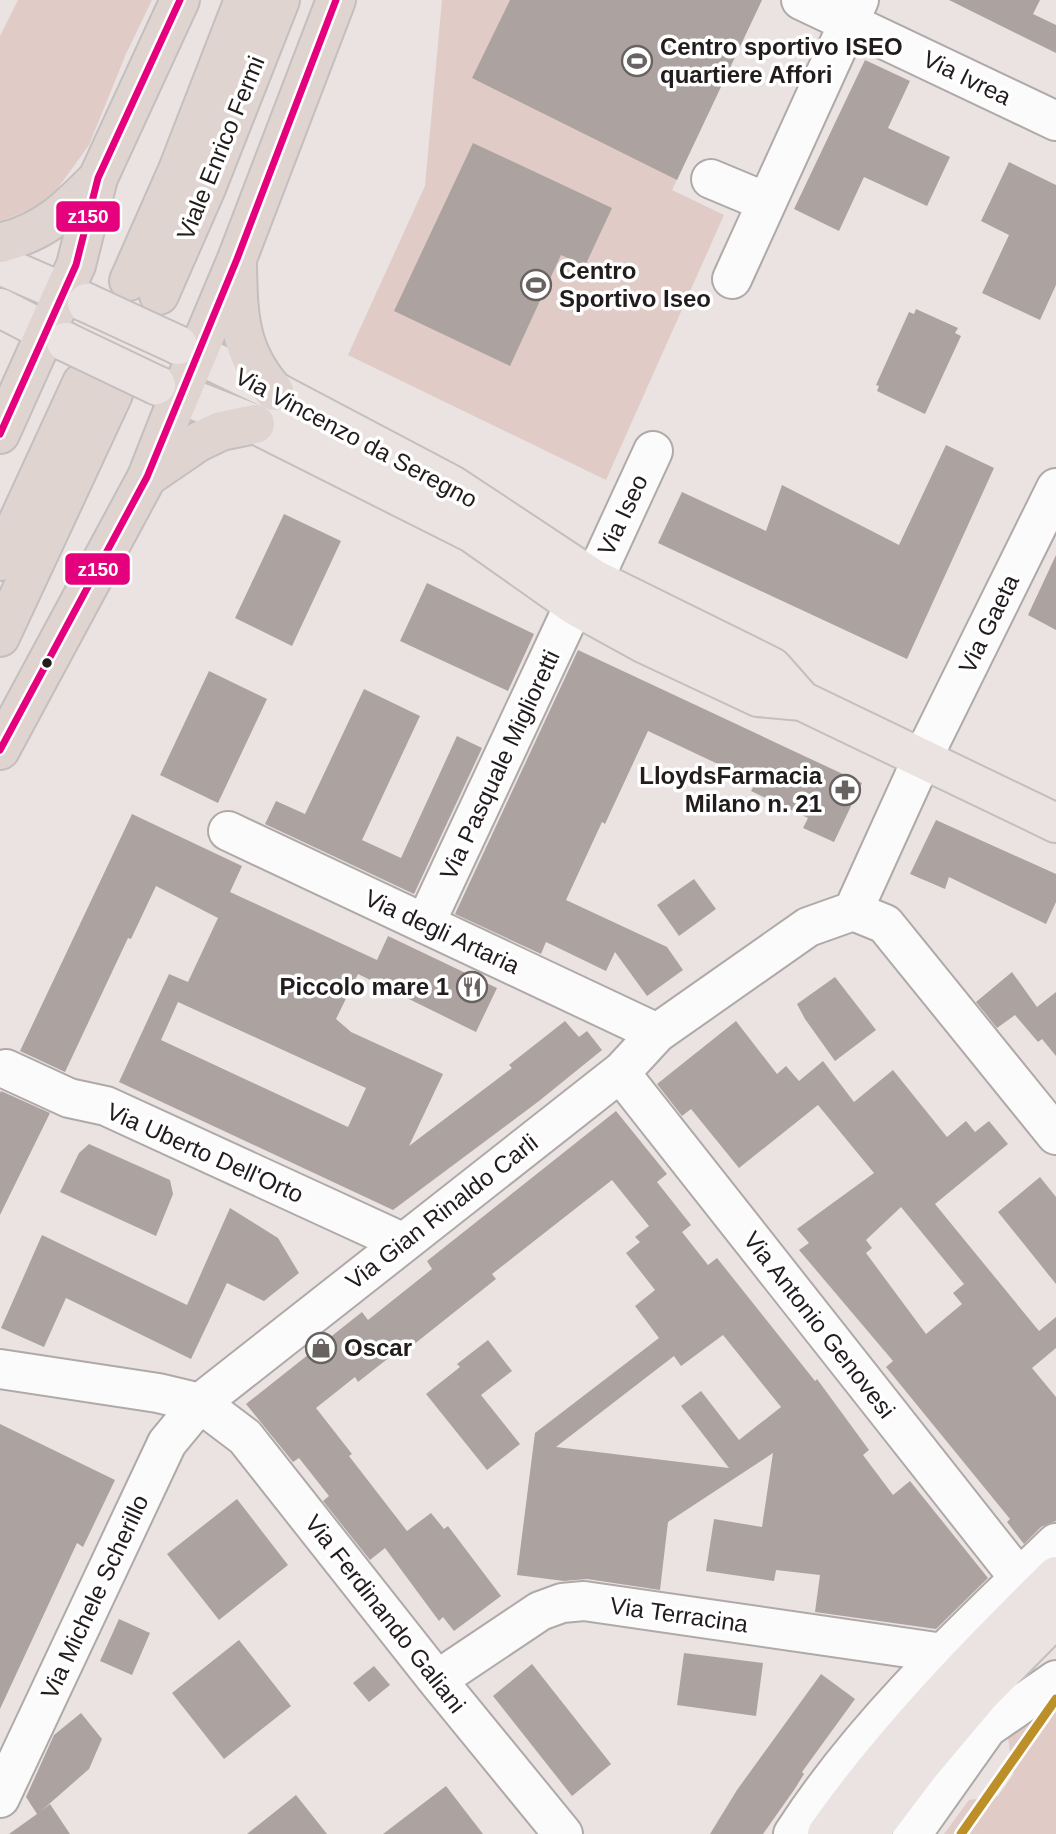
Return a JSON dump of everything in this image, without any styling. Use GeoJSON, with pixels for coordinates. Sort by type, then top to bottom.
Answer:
{"type":"FeatureCollection","features":[{"type":"Feature","properties":{"kind":"highway"},"geometry":{"type":"LineString","coordinates":[[3,427],[56,337],[64,292],[76,265],[98,178],[180,0]]}},
{"type":"Feature","properties":{"kind":"highway","name":"Viale Enrico Fermi"},"geometry":{"type":"LineString","coordinates":[[244,0],[178,170],[144,288],[212,175],[280,0]]}},
{"type":"Feature","properties":{"kind":"highway"},"geometry":{"type":"LineString","coordinates":[[0,750],[148,477],[168,390],[187,349],[237,259],[336,0]]}},
{"type":"Feature","properties":{"kind":"highway"},"geometry":{"type":"LineString","coordinates":[[0,243],[40,230],[65,212],[98,178]]}},
{"type":"Feature","properties":{"kind":"highway"},"geometry":{"type":"LineString","coordinates":[[237,259],[238,307],[246,347],[257,372],[274,391]]}},
{"type":"Feature","properties":{"kind":"highway"},"geometry":{"type":"LineString","coordinates":[[0,381],[3,427]]}},
{"type":"Feature","properties":{"kind":"highway"},"geometry":{"type":"LineString","coordinates":[[0,561],[98,388],[0,637]]}},
{"type":"Feature","properties":{"kind":"highway"},"geometry":{"type":"LineString","coordinates":[[148,477],[198,442],[220,431],[255,424]]}},
{"type":"Feature","properties":{"kind":"main road","name":"Via Vincenzo da Seregno"},"geometry":{"type":"LineString","coordinates":[[0,265],[64,292],[274,391],[452,485],[645,644],[758,697],[802,701],[1056,823]]}},
{"type":"Feature","properties":{"kind":"main road","name":"Via Vincenzo da Seregno"},"geometry":{"type":"LineString","coordinates":[[0,309],[168,390],[255,424],[584,592]]}},
{"type":"Feature","properties":{"kind":"main road"},"geometry":{"type":"LineString","coordinates":[[827,1834],[895,1745],[1038,1577]]}},
{"type":"Feature","properties":{"kind":"main road"},"geometry":{"type":"LineString","coordinates":[[868,1834],[921,1764],[980,1694],[1056,1617]]}},
{"type":"Feature","properties":{"kind":"street","name":"Via Ivrea"},"geometry":{"type":"LineString","coordinates":[[801,0],[854,11],[1056,121]]}},
{"type":"Feature","properties":{"kind":"street"},"geometry":{"type":"LineString","coordinates":[[732,279],[854,11]]}},
{"type":"Feature","properties":{"kind":"street"},"geometry":{"type":"LineString","coordinates":[[711,178],[766,202]]}},
{"type":"Feature","properties":{"kind":"street","name":"Via Iseo"},"geometry":{"type":"LineString","coordinates":[[584,592],[653,451]]}},
{"type":"Feature","properties":{"kind":"street","name":"Via Gaeta"},"geometry":{"type":"LineString","coordinates":[[922,759],[1056,488]]}},
{"type":"Feature","properties":{"kind":"street","name":"Via Pasquale Miglioretti"},"geometry":{"type":"LineString","coordinates":[[425,924],[584,592]]}},
{"type":"Feature","properties":{"kind":"street"},"geometry":{"type":"LineString","coordinates":[[922,759],[853,911],[885,924],[1056,1135]]}},
{"type":"Feature","properties":{"kind":"street","name":"Via degli Artaria"},"geometry":{"type":"LineString","coordinates":[[228,831],[657,1033]]}},
{"type":"Feature","properties":{"kind":"street","name":"Via Gian Rinaldo Carli"},"geometry":{"type":"LineString","coordinates":[[200,1403],[622,1071],[657,1033],[808,927],[853,911]]}},
{"type":"Feature","properties":{"kind":"street","name":"Via Uberto Dell'Orto"},"geometry":{"type":"LineString","coordinates":[[6,1069],[69,1098],[106,1106],[402,1242]]}},
{"type":"Feature","properties":{"kind":"street","name":"Via Antonio Genovesi"},"geometry":{"type":"LineString","coordinates":[[622,1071],[629,1084],[1038,1577]]}},
{"type":"Feature","properties":{"kind":"street"},"geometry":{"type":"LineString","coordinates":[[0,1368],[158,1393],[200,1403]]}},
{"type":"Feature","properties":{"kind":"street","name":"Via Ferdinando Galiani"},"geometry":{"type":"LineString","coordinates":[[200,1403],[245,1437],[563,1834]]}},
{"type":"Feature","properties":{"kind":"street","name":"Via Michele Scherillo"},"geometry":{"type":"LineString","coordinates":[[0,1798],[167,1443],[200,1403]]}},
{"type":"Feature","properties":{"kind":"street"},"geometry":{"type":"LineString","coordinates":[[793,1834],[892,1707],[943,1653],[1038,1577],[1056,1543]]}},
{"type":"Feature","properties":{"kind":"street","name":"Via Terracina"},"geometry":{"type":"LineString","coordinates":[[437,1680],[540,1611],[562,1602],[584,1601],[943,1653]]}},
{"type":"Feature","properties":{"kind":"street"},"geometry":{"type":"LineString","coordinates":[[912,1834],[987,1728],[1056,1680]]}},
{"type":"Feature","properties":{"kind":"shaded area"},"geometry":{"type":"Polygon","coordinates":[[[18,0],[152,0],[126,54],[89,145],[44,203],[0,221],[0,36],[18,0]]]}},
{"type":"Feature","properties":{"kind":"shaded area","name":"Centro Sportivo Iseo"},"geometry":{"type":"Polygon","coordinates":[[[442,0],[755,0],[760,4],[672,190],[724,215],[606,480],[348,355],[425,186],[442,0]]]}},
{"type":"Feature","properties":{"kind":"shaded area"},"geometry":{"type":"Polygon","coordinates":[[[1056,1701],[1056,1834],[944,1834],[969,1800],[998,1796],[1013,1775],[1008,1737],[1056,1701]]]}},
{"type":"Feature","properties":{"kind":"building"},"geometry":{"type":"Polygon","coordinates":[[[510,0],[762,0],[677,180],[472,78],[510,0]]]}},
{"type":"Feature","properties":{"kind":"building"},"geometry":{"type":"Polygon","coordinates":[[[949,0],[1040,0],[1033,14],[1056,25],[1056,53],[949,0]]]}},
{"type":"Feature","properties":{"kind":"building"},"geometry":{"type":"Polygon","coordinates":[[[865,60],[910,81],[888,128],[950,157],[927,206],[864,177],[839,231],[794,209],[865,60]]]}},
{"type":"Feature","properties":{"kind":"building"},"geometry":{"type":"Polygon","coordinates":[[[473,143],[612,208],[585,266],[561,255],[510,366],[394,311],[473,143]]]}},
{"type":"Feature","properties":{"kind":"building"},"geometry":{"type":"Polygon","coordinates":[[[1009,162],[1056,185],[1056,285],[1040,320],[982,293],[1009,235],[981,221],[1009,162]]]}},
{"type":"Feature","properties":{"kind":"building"},"geometry":{"type":"Polygon","coordinates":[[[916,309],[958,328],[955,333],[961,336],[925,414],[877,391],[879,386],[876,385],[909,312],[914,314],[916,309]]]}},
{"type":"Feature","properties":{"kind":"building"},"geometry":{"type":"Polygon","coordinates":[[[946,445],[994,468],[907,659],[658,543],[682,492],[766,531],[782,485],[899,545],[946,445]]]}},
{"type":"Feature","properties":{"kind":"building"},"geometry":{"type":"Polygon","coordinates":[[[284,514],[341,541],[292,646],[235,618],[284,514]]]}},
{"type":"Feature","properties":{"kind":"building"},"geometry":{"type":"Polygon","coordinates":[[[1056,555],[1056,630],[1028,615],[1056,555]]]}},
{"type":"Feature","properties":{"kind":"building"},"geometry":{"type":"Polygon","coordinates":[[[427,583],[534,634],[508,691],[400,641],[427,583]]]}},
{"type":"Feature","properties":{"kind":"building"},"geometry":{"type":"Polygon","coordinates":[[[578,650],[862,783],[834,842],[803,828],[808,818],[751,791],[756,782],[648,731],[566,900],[667,947],[683,970],[647,996],[615,952],[606,971],[546,942],[541,954],[455,914],[578,650]]]}},
{"type":"Feature","properties":{"kind":"building"},"geometry":{"type":"Polygon","coordinates":[[[209,671],[267,699],[218,803],[160,775],[209,671]]]}},
{"type":"Feature","properties":{"kind":"building"},"geometry":{"type":"Polygon","coordinates":[[[364,689],[420,716],[362,840],[401,858],[457,736],[482,748],[414,894],[265,824],[276,801],[305,814],[364,689]]]}},
{"type":"Feature","properties":{"kind":"building"},"geometry":{"type":"Polygon","coordinates":[[[132,814],[242,866],[230,892],[377,960],[388,936],[497,988],[476,1032],[358,974],[336,1019],[351,1032],[443,1074],[409,1146],[512,1068],[509,1065],[565,1021],[579,1037],[587,1031],[602,1050],[539,1101],[393,1210],[119,1082],[169,974],[188,982],[218,918],[156,886],[131,939],[128,938],[65,1072],[20,1051],[132,814]],[[178,1002],[161,1040],[348,1127],[366,1088],[178,1002]]]}},
{"type":"Feature","properties":{"kind":"building"},"geometry":{"type":"Polygon","coordinates":[[[936,820],[1056,874],[1056,902],[1046,924],[949,877],[945,889],[910,874],[936,820]]]}},
{"type":"Feature","properties":{"kind":"building"},"geometry":{"type":"Polygon","coordinates":[[[694,879],[716,909],[679,936],[657,905],[694,879]]]}},
{"type":"Feature","properties":{"kind":"building"},"geometry":{"type":"Polygon","coordinates":[[[1012,972],[1037,1007],[1056,992],[1056,1056],[1042,1039],[1038,1042],[1015,1015],[997,1028],[976,1002],[1012,972]]]}},
{"type":"Feature","properties":{"kind":"building"},"geometry":{"type":"Polygon","coordinates":[[[835,977],[876,1030],[835,1061],[797,1004],[835,977]]]}},
{"type":"Feature","properties":{"kind":"building"},"geometry":{"type":"Polygon","coordinates":[[[736,1021],[777,1074],[786,1066],[799,1081],[823,1061],[854,1102],[893,1070],[947,1137],[966,1121],[975,1132],[989,1121],[1008,1144],[935,1204],[1039,1331],[1056,1317],[1056,1348],[1032,1368],[1056,1397],[1056,1521],[1041,1527],[1024,1544],[1007,1522],[1010,1519],[886,1367],[893,1361],[799,1250],[809,1243],[797,1229],[874,1173],[818,1105],[739,1168],[691,1109],[682,1116],[657,1084],[736,1021]],[[901,1207],[866,1240],[872,1248],[866,1253],[926,1334],[962,1304],[953,1293],[964,1284],[901,1207]]]}},
{"type":"Feature","properties":{"kind":"building"},"geometry":{"type":"Polygon","coordinates":[[[1,1091],[50,1113],[0,1215],[0,1093],[1,1091]]]}},
{"type":"Feature","properties":{"kind":"building"},"geometry":{"type":"Polygon","coordinates":[[[616,1111],[667,1174],[657,1182],[691,1225],[682,1232],[708,1265],[717,1258],[815,1381],[817,1379],[869,1450],[863,1455],[893,1495],[910,1481],[988,1578],[936,1629],[815,1612],[820,1575],[776,1570],[774,1581],[706,1571],[714,1519],[762,1527],[773,1453],[668,1522],[660,1590],[587,1579],[564,1581],[517,1575],[535,1433],[659,1338],[635,1306],[655,1290],[626,1253],[640,1242],[635,1237],[649,1226],[612,1180],[492,1274],[496,1279],[398,1357],[395,1353],[358,1382],[355,1377],[316,1408],[407,1531],[431,1513],[444,1529],[448,1526],[501,1596],[454,1631],[443,1617],[439,1621],[385,1548],[370,1560],[323,1501],[329,1496],[299,1458],[293,1462],[246,1404],[362,1312],[368,1320],[432,1269],[427,1261],[616,1111]],[[723,1335],[681,1366],[674,1356],[556,1447],[729,1468],[681,1406],[701,1391],[739,1440],[781,1407],[723,1335]]]}},
{"type":"Feature","properties":{"kind":"building"},"geometry":{"type":"Polygon","coordinates":[[[89,1144],[170,1180],[173,1194],[156,1236],[60,1192],[79,1153],[89,1144]]]}},
{"type":"Feature","properties":{"kind":"building"},"geometry":{"type":"Polygon","coordinates":[[[1040,1177],[1056,1197],[1056,1284],[998,1212],[1040,1177]]]}},
{"type":"Feature","properties":{"kind":"building"},"geometry":{"type":"Polygon","coordinates":[[[230,1208],[278,1238],[299,1273],[264,1301],[227,1283],[191,1359],[66,1298],[44,1347],[1,1328],[42,1235],[187,1305],[230,1208]]]}},
{"type":"Feature","properties":{"kind":"building"},"geometry":{"type":"Polygon","coordinates":[[[488,1340],[512,1371],[481,1395],[520,1444],[487,1470],[426,1394],[460,1367],[457,1364],[488,1340]]]}},
{"type":"Feature","properties":{"kind":"building"},"geometry":{"type":"Polygon","coordinates":[[[0,1424],[115,1480],[83,1547],[77,1543],[0,1709],[0,1424]]]}},
{"type":"Feature","properties":{"kind":"building"},"geometry":{"type":"Polygon","coordinates":[[[237,1499],[288,1565],[219,1620],[167,1554],[237,1499]]]}},
{"type":"Feature","properties":{"kind":"building"},"geometry":{"type":"Polygon","coordinates":[[[119,1619],[150,1633],[132,1675],[100,1661],[119,1619]]]}},
{"type":"Feature","properties":{"kind":"building"},"geometry":{"type":"Polygon","coordinates":[[[239,1640],[291,1706],[224,1759],[172,1693],[239,1640]]]}},
{"type":"Feature","properties":{"kind":"building"},"geometry":{"type":"Polygon","coordinates":[[[684,1653],[763,1663],[756,1716],[677,1705],[684,1653]]]}},
{"type":"Feature","properties":{"kind":"building"},"geometry":{"type":"Polygon","coordinates":[[[532,1664],[611,1764],[572,1796],[493,1696],[532,1664]]]}},
{"type":"Feature","properties":{"kind":"building"},"geometry":{"type":"Polygon","coordinates":[[[374,1666],[390,1685],[369,1702],[353,1683],[374,1666]]]}},
{"type":"Feature","properties":{"kind":"building"},"geometry":{"type":"Polygon","coordinates":[[[821,1674],[855,1699],[802,1772],[804,1774],[794,1790],[763,1834],[710,1834],[737,1790],[821,1674]]]}},
{"type":"Feature","properties":{"kind":"building"},"geometry":{"type":"Polygon","coordinates":[[[81,1713],[102,1739],[89,1769],[40,1812],[50,1804],[70,1834],[9,1834],[37,1814],[26,1797],[54,1735],[81,1713]]]}},
{"type":"Feature","properties":{"kind":"building"},"geometry":{"type":"Polygon","coordinates":[[[446,1786],[483,1834],[383,1834],[446,1786]]]}},
{"type":"Feature","properties":{"kind":"building"},"geometry":{"type":"Polygon","coordinates":[[[296,1795],[327,1834],[247,1834],[296,1795]]]}},
{"type":"Feature","properties":{"kind":"transit line","name":"z150"},"geometry":{"type":"LineString","coordinates":[[0,434],[76,265],[98,178],[180,0]]}},
{"type":"Feature","properties":{"kind":"transit line","name":"z150"},"geometry":{"type":"LineString","coordinates":[[0,750],[147,477],[237,259],[336,0]]}},
{"type":"Feature","properties":{"kind":"transit line"},"geometry":{"type":"LineString","coordinates":[[961,1834],[1056,1699]]}},
{"type":"Feature","properties":{"kind":"place","name":"Centro sportivo ISEO quartiere Affori"},"geometry":{"type":"Point","coordinates":[637,61]}},
{"type":"Feature","properties":{"kind":"place","name":"Centro Sportivo Iseo"},"geometry":{"type":"Point","coordinates":[536,285]}},
{"type":"Feature","properties":{"kind":"place","name":"LloydsFarmacia Milano n. 21"},"geometry":{"type":"Point","coordinates":[845,790]}},
{"type":"Feature","properties":{"kind":"place","name":"Piccolo mare 1"},"geometry":{"type":"Point","coordinates":[472,987]}},
{"type":"Feature","properties":{"kind":"place","name":"Oscar"},"geometry":{"type":"Point","coordinates":[321,1348]}}]}
